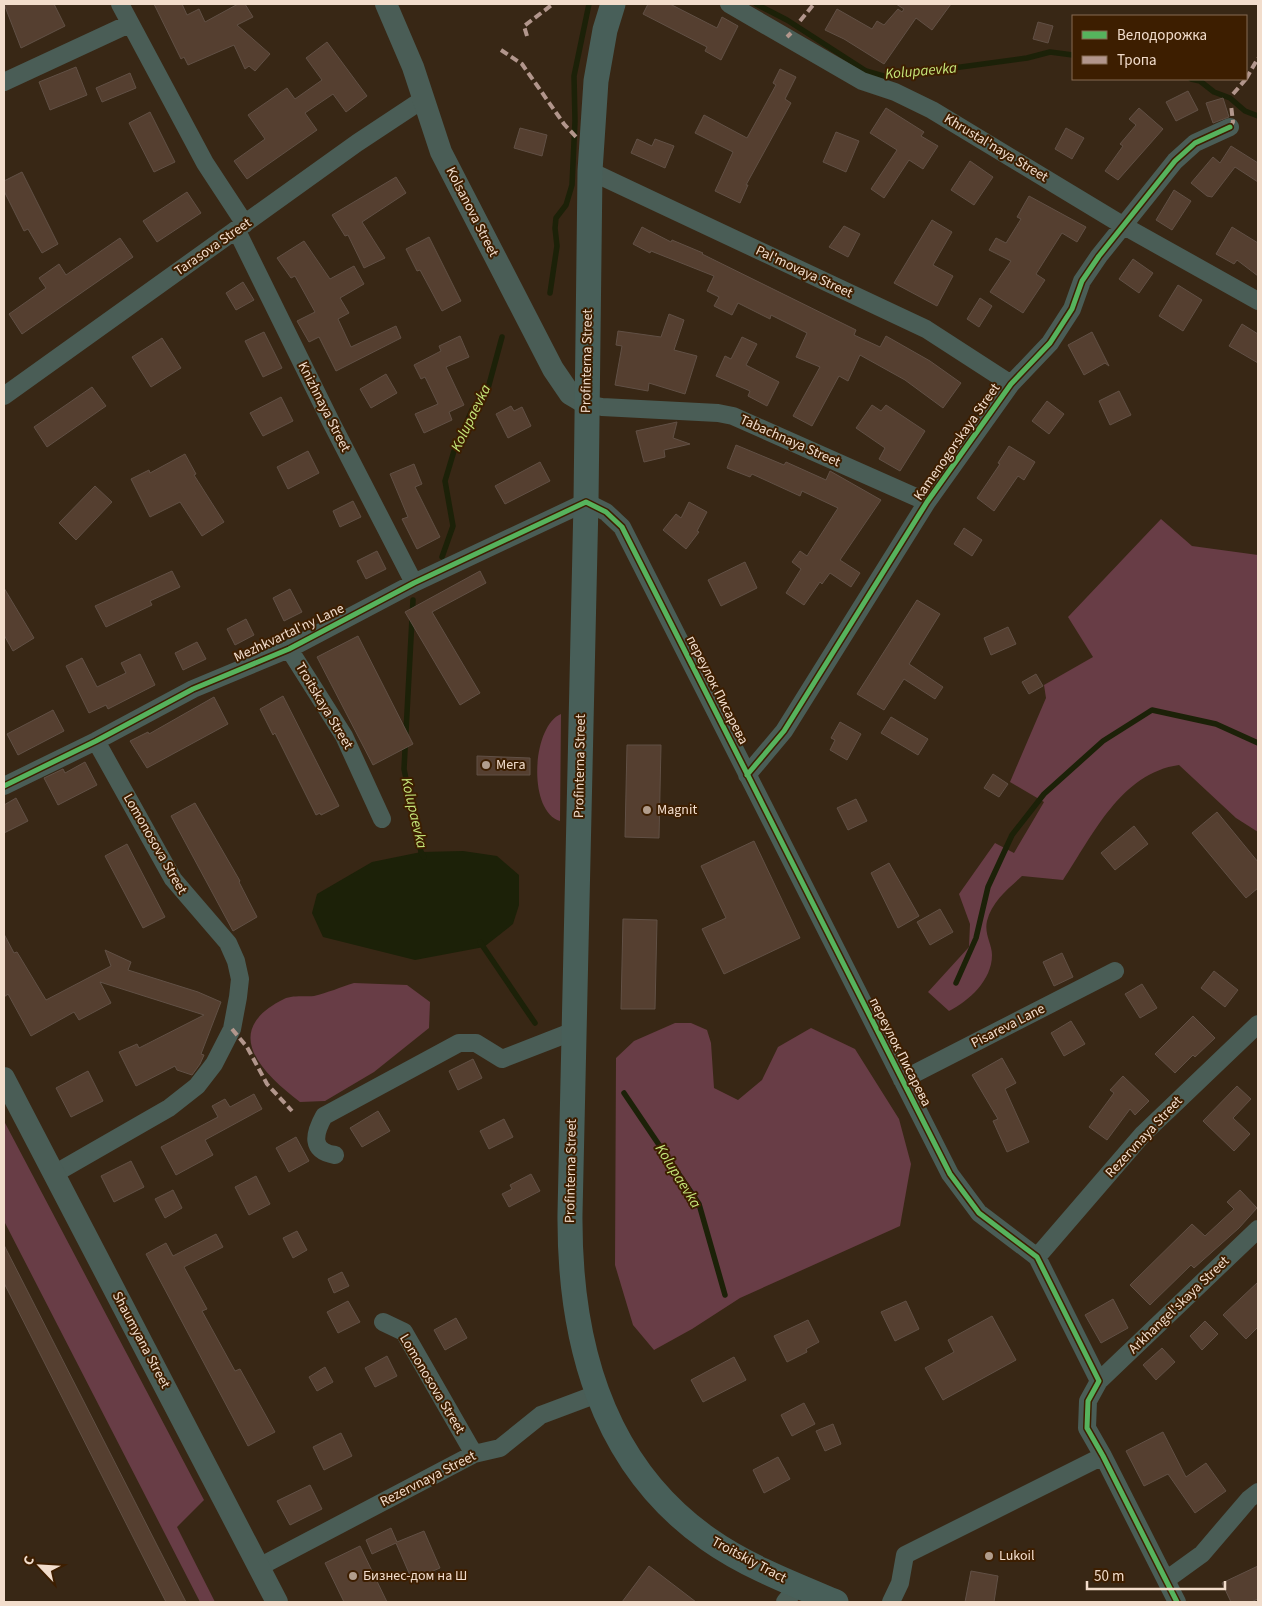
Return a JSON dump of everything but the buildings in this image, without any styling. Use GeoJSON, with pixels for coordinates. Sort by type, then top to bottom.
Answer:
{"type":"FeatureCollection","features":[{"type":"Feature","properties":{"kind":"main road","name":"Profinterna Street"},"geometry":{"type":"LineString","coordinates":[[613,4],[605,30],[596,82],[590,171],[586,502],[574,1031],[571,1276],[583,1349],[597,1394],[620,1441],[642,1473],[670,1505]]}},
{"type":"Feature","properties":{"kind":"main road","name":"Troitskiy Tract"},"geometry":{"type":"LineString","coordinates":[[670,1505],[698,1531],[721,1548],[792,1594],[836,1602]]}},
{"type":"Feature","properties":{"kind":"street","name":"Knizhnaya Street"},"geometry":{"type":"LineString","coordinates":[[120,4],[241,227],[331,422],[414,583]]}},
{"type":"Feature","properties":{"kind":"street","name":"Kolsanova Street"},"geometry":{"type":"LineString","coordinates":[[386,4],[413,67],[440,152],[553,369],[570,394],[586,404]]}},
{"type":"Feature","properties":{"kind":"street","name":"Khrustal'naya Street"},"geometry":{"type":"LineString","coordinates":[[729,4],[862,81],[895,92],[932,110],[1124,226],[1258,301]]}},
{"type":"Feature","properties":{"kind":"street"},"geometry":{"type":"LineString","coordinates":[[4,82],[130,24]]}},
{"type":"Feature","properties":{"kind":"street","name":"Tarasova Street"},"geometry":{"type":"LineString","coordinates":[[4,396],[357,143],[422,100]]}},
{"type":"Feature","properties":{"kind":"street","name":"Kamenogorskaya Street"},"geometry":{"type":"LineString","coordinates":[[747,774],[784,731],[927,502],[1011,384],[1050,343],[1072,309],[1082,281],[1099,256],[1175,161],[1195,143],[1230,127]]}},
{"type":"Feature","properties":{"kind":"street","name":"Pal'movaya Street"},"geometry":{"type":"LineString","coordinates":[[590,171],[926,329],[1011,384]]}},
{"type":"Feature","properties":{"kind":"street","name":"Tabachnaya Street"},"geometry":{"type":"LineString","coordinates":[[586,404],[602,407],[718,413],[733,416],[927,502]]}},
{"type":"Feature","properties":{"kind":"street","name":"Mezhkvartal'ny Lane"},"geometry":{"type":"LineString","coordinates":[[4,786],[96,741],[193,689],[289,649],[414,583],[586,502]]}},
{"type":"Feature","properties":{"kind":"street","name":"переулок Писарева"},"geometry":{"type":"LineString","coordinates":[[586,502],[606,512],[622,528],[950,1174],[979,1214],[1037,1257],[1099,1381]]}},
{"type":"Feature","properties":{"kind":"street","name":"Troitskaya Street"},"geometry":{"type":"LineString","coordinates":[[289,649],[344,736],[382,819]]}},
{"type":"Feature","properties":{"kind":"street","name":"Lomonosova Street"},"geometry":{"type":"LineString","coordinates":[[54,1174],[169,1108],[197,1086],[214,1064],[232,1029],[240,978],[236,961],[228,943],[172,879],[96,741]]}},
{"type":"Feature","properties":{"kind":"street","name":"Pisareva Lane"},"geometry":{"type":"LineString","coordinates":[[902,1080],[1115,971]]}},
{"type":"Feature","properties":{"kind":"street","name":"Rezervnaya Street"},"geometry":{"type":"LineString","coordinates":[[1037,1257],[1143,1134],[1258,1024]]}},
{"type":"Feature","properties":{"kind":"street"},"geometry":{"type":"LineString","coordinates":[[335,1155],[325,1153],[319,1149],[316,1138],[318,1126],[324,1116],[459,1043],[476,1042],[502,1059],[574,1031]]}},
{"type":"Feature","properties":{"kind":"street","name":"Shaumyana Street"},"geometry":{"type":"LineString","coordinates":[[4,1078],[277,1602]]}},
{"type":"Feature","properties":{"kind":"street","name":"Arkhangel'skaya Street"},"geometry":{"type":"LineString","coordinates":[[1099,1381],[1258,1229]]}},
{"type":"Feature","properties":{"kind":"street","name":"Lomonosova Street"},"geometry":{"type":"LineString","coordinates":[[383,1322],[404,1332],[474,1454]]}},
{"type":"Feature","properties":{"kind":"street"},"geometry":{"type":"LineString","coordinates":[[1099,1381],[1088,1401],[1087,1428],[1178,1602]]}},
{"type":"Feature","properties":{"kind":"street","name":"Rezervnaya Street"},"geometry":{"type":"LineString","coordinates":[[259,1567],[474,1454],[500,1448],[541,1414],[597,1394]]}},
{"type":"Feature","properties":{"kind":"street"},"geometry":{"type":"LineString","coordinates":[[891,1602],[900,1583],[905,1555],[1103,1456]]}},
{"type":"Feature","properties":{"kind":"street"},"geometry":{"type":"LineString","coordinates":[[1166,1580],[1202,1554],[1249,1499],[1258,1492]]}},
{"type":"Feature","properties":{"kind":"shaded area"},"geometry":{"type":"Polygon","coordinates":[[[1161,519],[1192,546],[1258,555],[1258,832],[1236,818],[1179,765],[1159,770],[1141,780],[1110,809],[1063,880],[1022,876],[1001,896],[989,914],[986,926],[992,955],[988,973],[978,989],[964,1002],[949,1011],[928,992],[969,947],[970,924],[959,894],[995,843],[1014,853],[1044,802],[1010,782],[1046,698],[1044,685],[1093,657],[1068,617],[1161,519]]]}},
{"type":"Feature","properties":{"kind":"shaded area"},"geometry":{"type":"Polygon","coordinates":[[[561,714],[560,821],[549,814],[542,802],[538,786],[537,768],[539,750],[544,734],[551,722],[561,714]]]}},
{"type":"Feature","properties":{"kind":"shaded area"},"geometry":{"type":"Polygon","coordinates":[[[463,851],[497,856],[519,875],[519,905],[513,924],[484,947],[415,960],[323,937],[312,913],[317,894],[372,862],[421,852],[463,851]]]}},
{"type":"Feature","properties":{"kind":"shaded area"},"geometry":{"type":"Polygon","coordinates":[[[354,983],[407,985],[430,1002],[429,1028],[374,1072],[325,1101],[300,1102],[272,1078],[253,1052],[250,1038],[254,1025],[264,1011],[284,999],[314,996],[354,983]]]}},
{"type":"Feature","properties":{"kind":"shaded area"},"geometry":{"type":"Polygon","coordinates":[[[675,1023],[691,1023],[707,1030],[711,1043],[714,1088],[738,1100],[762,1080],[778,1047],[811,1028],[855,1049],[899,1119],[911,1164],[900,1226],[740,1298],[692,1329],[654,1350],[633,1325],[615,1265],[616,1058],[634,1041],[675,1023]]]}},
{"type":"Feature","properties":{"kind":"shaded area"},"geometry":{"type":"Polygon","coordinates":[[[4,1121],[204,1500],[177,1527],[215,1602],[200,1602],[4,1221],[4,1121]]]}},
{"type":"Feature","properties":{"kind":"waterway","name":"Kolupaevka"},"geometry":{"type":"LineString","coordinates":[[550,293],[557,246],[556,218],[566,205],[572,185],[575,121],[574,76],[589,4]]}},
{"type":"Feature","properties":{"kind":"waterway","name":"Kolupaevka"},"geometry":{"type":"LineString","coordinates":[[756,4],[787,20],[866,71],[887,77],[1027,58],[1050,52],[1072,55]]}},
{"type":"Feature","properties":{"kind":"waterway","name":"Kolupaevka"},"geometry":{"type":"LineString","coordinates":[[1196,80],[1200,81],[1214,92],[1230,98],[1245,111],[1258,116]]}},
{"type":"Feature","properties":{"kind":"waterway","name":"Kolupaevka"},"geometry":{"type":"LineString","coordinates":[[442,557],[453,526],[445,481],[454,451],[472,410],[487,392],[502,337]]}},
{"type":"Feature","properties":{"kind":"waterway","name":"Kolupaevka"},"geometry":{"type":"LineString","coordinates":[[413,600],[404,769],[421,852],[424,857]]}},
{"type":"Feature","properties":{"kind":"waterway"},"geometry":{"type":"LineString","coordinates":[[956,983],[976,938],[988,887],[1012,835],[1044,794],[1103,741],[1152,710],[1216,724],[1258,743]]}},
{"type":"Feature","properties":{"kind":"waterway","name":"Kolupaevka"},"geometry":{"type":"LineString","coordinates":[[480,942],[535,1023]]}},
{"type":"Feature","properties":{"kind":"waterway","name":"Kolupaevka"},"geometry":{"type":"LineString","coordinates":[[624,1093],[699,1204],[725,1295]]}},
{"type":"Feature","properties":{"kind":"marked path"},"geometry":{"type":"LineString","coordinates":[[527,36],[524,26],[553,4]]}},
{"type":"Feature","properties":{"kind":"marked path"},"geometry":{"type":"LineString","coordinates":[[800,21],[814,4]]}},
{"type":"Feature","properties":{"kind":"marked path"},"geometry":{"type":"LineString","coordinates":[[787,37],[791,33]]}},
{"type":"Feature","properties":{"kind":"marked path"},"geometry":{"type":"LineString","coordinates":[[501,50],[522,64],[564,124],[577,138]]}},
{"type":"Feature","properties":{"kind":"marked path"},"geometry":{"type":"LineString","coordinates":[[1247,77],[1258,58]]}},
{"type":"Feature","properties":{"kind":"marked path"},"geometry":{"type":"LineString","coordinates":[[1233,94],[1245,80]]}},
{"type":"Feature","properties":{"kind":"marked path"},"geometry":{"type":"LineString","coordinates":[[1230,127],[1233,122],[1231,105]]}},
{"type":"Feature","properties":{"kind":"marked path"},"geometry":{"type":"LineString","coordinates":[[232,1029],[247,1047],[267,1084],[292,1111]]}},
{"type":"Feature","properties":{"kind":"cycle path"},"geometry":{"type":"LineString","coordinates":[[747,775],[784,731],[927,502],[1011,384],[1050,343],[1072,309],[1082,281],[1099,256],[1175,161],[1195,143],[1230,127]]}},
{"type":"Feature","properties":{"kind":"cycle path"},"geometry":{"type":"LineString","coordinates":[[4,786],[96,741],[193,689],[289,649],[414,583],[586,502],[606,512],[622,527],[950,1174],[979,1213],[1037,1257],[1099,1381],[1088,1401],[1087,1428],[1177,1602]]}},
{"type":"Feature","properties":{"kind":"place","name":"Мега"},"geometry":{"type":"Point","coordinates":[486,765]}},
{"type":"Feature","properties":{"kind":"place","name":"Magnit"},"geometry":{"type":"Point","coordinates":[647,810]}},
{"type":"Feature","properties":{"kind":"place","name":"Lukoil"},"geometry":{"type":"Point","coordinates":[989,1556]}},
{"type":"Feature","properties":{"kind":"place","name":"Бизнес-дом на Ш"},"geometry":{"type":"Point","coordinates":[353,1576]}}]}
